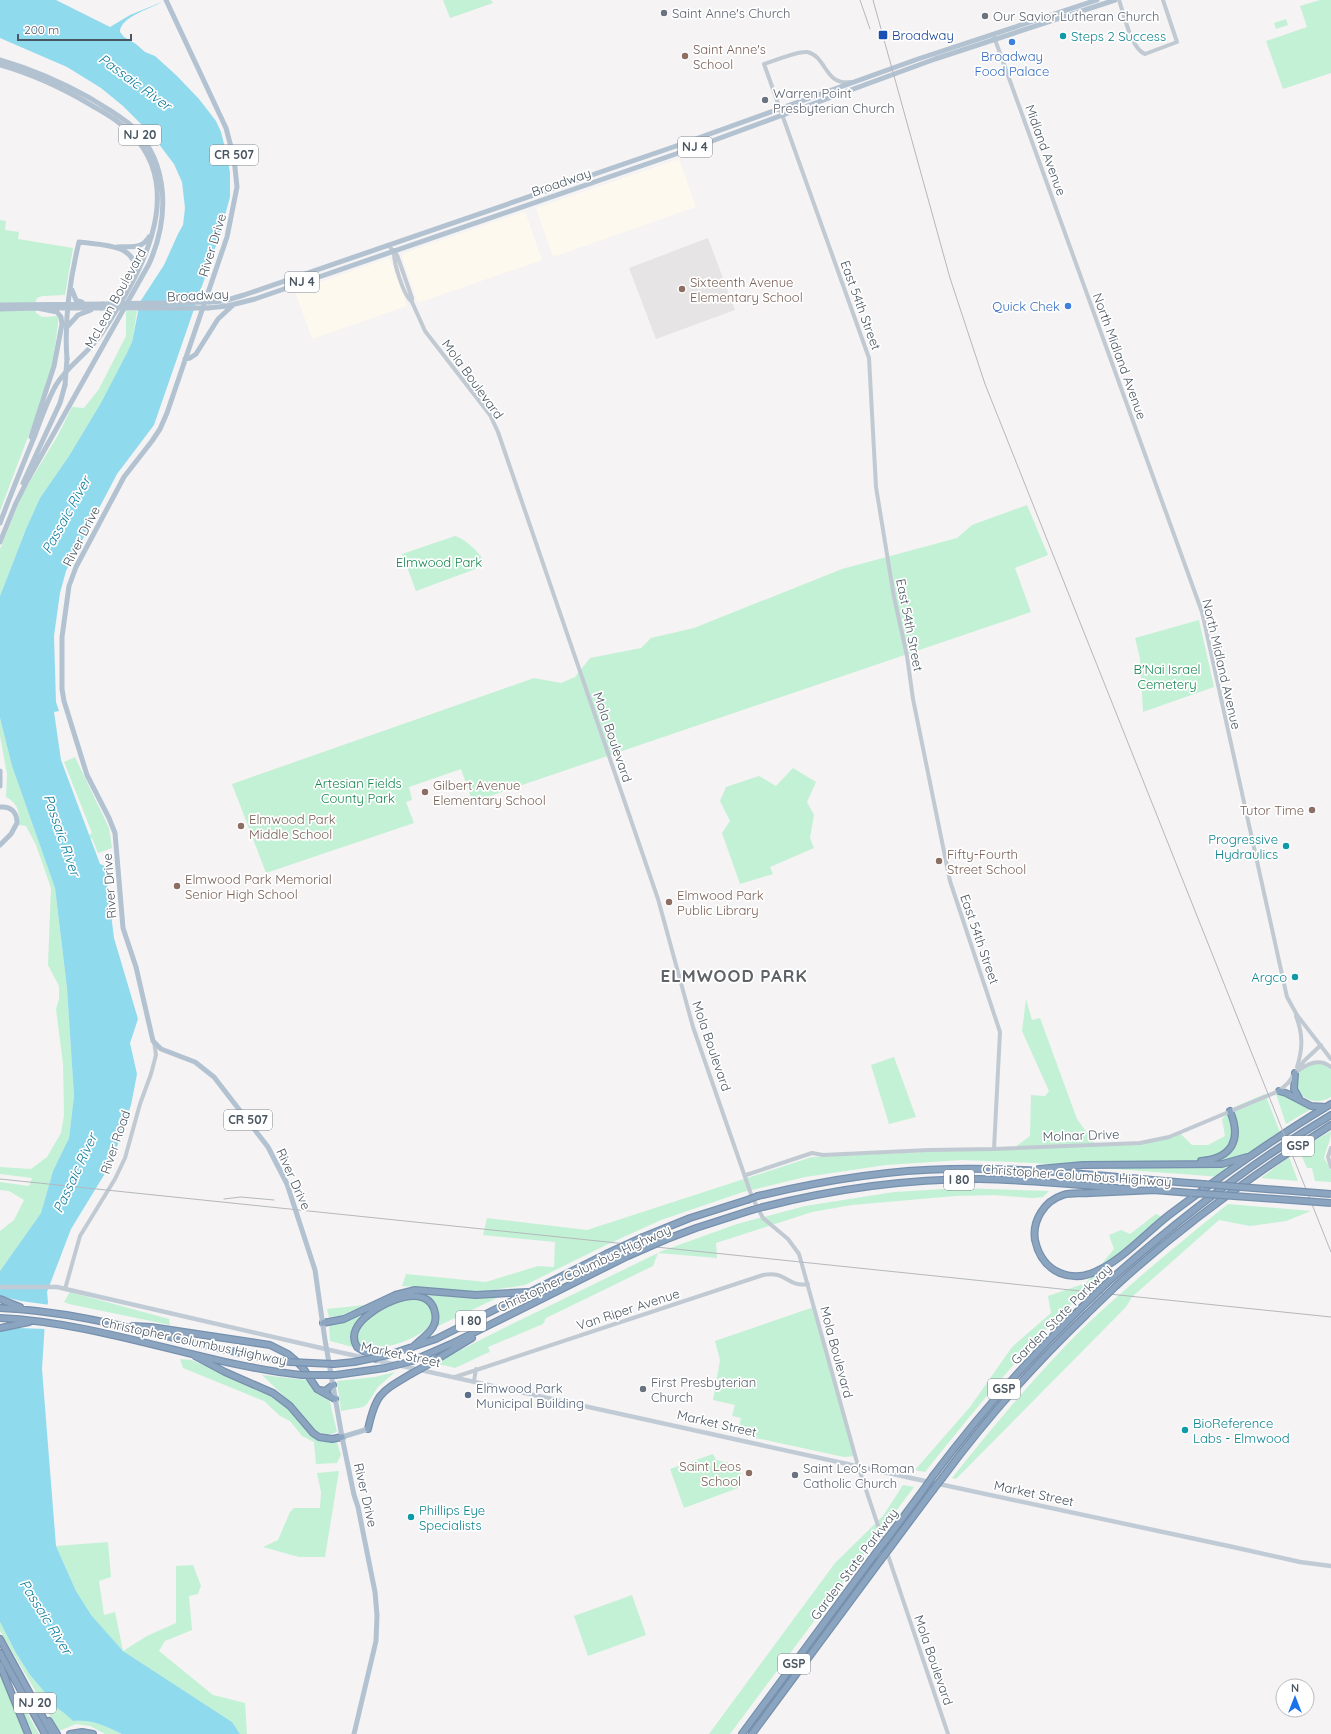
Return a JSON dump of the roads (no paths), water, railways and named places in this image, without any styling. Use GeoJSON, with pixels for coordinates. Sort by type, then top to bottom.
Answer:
{"type":"FeatureCollection","features":[{"type":"Feature","properties":{"kind":"highway"},"geometry":{"type":"LineString","coordinates":[[1295,1073],[1294,1083],[1296,1094],[1303,1103]]}},
{"type":"Feature","properties":{"kind":"highway"},"geometry":{"type":"LineString","coordinates":[[1279,1091],[1311,1106],[1329,1105]]}},
{"type":"Feature","properties":{"kind":"highway"},"geometry":{"type":"LineString","coordinates":[[1023,1171],[1067,1166],[1222,1164],[1248,1156],[1329,1105]]}},
{"type":"Feature","properties":{"kind":"highway"},"geometry":{"type":"LineString","coordinates":[[1119,1165],[1194,1162],[1221,1157],[1231,1148],[1236,1134],[1236,1127],[1230,1111]]}},
{"type":"Feature","properties":{"kind":"highway","name":"Garden State Parkway"},"geometry":{"type":"LineString","coordinates":[[742,1734],[933,1476],[1015,1376],[1110,1280],[1160,1237],[1244,1172],[1331,1115]]}},
{"type":"Feature","properties":{"kind":"highway","name":"Garden State Parkway"},"geometry":{"type":"LineString","coordinates":[[752,1734],[933,1490],[982,1427],[1022,1381],[1117,1285],[1207,1210],[1251,1177],[1331,1125]]}},
{"type":"Feature","properties":{"kind":"highway"},"geometry":{"type":"LineString","coordinates":[[1156,1190],[1081,1193],[1061,1195],[1054,1199],[1042,1211],[1037,1220],[1035,1229],[1037,1249],[1042,1259],[1049,1266],[1066,1275],[1086,1275],[1105,1267],[1168,1216],[1279,1136]]}},
{"type":"Feature","properties":{"kind":"highway","name":"Christopher Columbus Highway"},"geometry":{"type":"LineString","coordinates":[[0,1308],[62,1314],[238,1353],[290,1362],[334,1364],[354,1362],[412,1348],[436,1339],[557,1278],[643,1237],[697,1216],[758,1196],[818,1183],[890,1172],[950,1169],[1023,1171],[1331,1194]]}},
{"type":"Feature","properties":{"kind":"highway","name":"Christopher Columbus Highway"},"geometry":{"type":"LineString","coordinates":[[0,1318],[35,1320],[61,1324],[173,1348],[258,1369],[302,1375],[336,1375],[385,1368],[412,1360],[445,1347],[628,1256],[696,1228],[763,1207],[844,1190],[938,1180],[1020,1180],[1331,1203]]}},
{"type":"Feature","properties":{"kind":"highway"},"geometry":{"type":"LineString","coordinates":[[323,1323],[344,1319],[395,1295],[415,1290],[476,1295],[529,1292]]}},
{"type":"Feature","properties":{"kind":"highway"},"geometry":{"type":"LineString","coordinates":[[376,1360],[357,1347],[354,1337],[357,1326],[382,1307],[396,1300],[415,1295],[430,1302],[435,1311],[436,1318],[431,1330],[412,1348]]}},
{"type":"Feature","properties":{"kind":"highway"},"geometry":{"type":"LineString","coordinates":[[0,1299],[26,1310]]}},
{"type":"Feature","properties":{"kind":"highway"},"geometry":{"type":"LineString","coordinates":[[0,1328],[35,1320]]}},
{"type":"Feature","properties":{"kind":"highway"},"geometry":{"type":"LineString","coordinates":[[368,1429],[373,1408],[379,1397],[393,1385],[501,1320]]}},
{"type":"Feature","properties":{"kind":"highway"},"geometry":{"type":"LineString","coordinates":[[121,1326],[151,1327],[260,1343],[279,1349],[288,1354],[303,1368],[316,1389],[335,1399]]}},
{"type":"Feature","properties":{"kind":"highway"},"geometry":{"type":"LineString","coordinates":[[188,1352],[225,1372],[273,1392],[290,1406],[313,1433],[319,1437],[332,1439],[342,1437]]}},
{"type":"Feature","properties":{"kind":"highway"},"geometry":{"type":"LineString","coordinates":[[316,1389],[325,1391],[333,1385]]}},
{"type":"Feature","properties":{"kind":"highway","name":"NJ 20"},"geometry":{"type":"LineString","coordinates":[[0,1639],[52,1734]]}},
{"type":"Feature","properties":{"kind":"highway","name":"NJ 20"},"geometry":{"type":"LineString","coordinates":[[0,1653],[46,1734]]}},
{"type":"Feature","properties":{"kind":"highway"},"geometry":{"type":"LineString","coordinates":[[0,1665],[28,1734]]}},
{"type":"Feature","properties":{"kind":"highway"},"geometry":{"type":"LineString","coordinates":[[18,1672],[57,1734]]}},
{"type":"Feature","properties":{"kind":"highway"},"geometry":{"type":"LineString","coordinates":[[738,1734],[764,1705]]}},
{"type":"Feature","properties":{"kind":"highway"},"geometry":{"type":"LineString","coordinates":[[70,1734],[82,1732],[93,1734]]}},
{"type":"Feature","properties":{"kind":"main road","name":"River Drive"},"geometry":{"type":"LineString","coordinates":[[166,0],[226,128],[233,150],[237,181],[236,202],[227,237],[167,413],[160,429],[124,477],[76,567],[69,586],[62,637],[62,689],[65,706],[87,775],[115,833],[122,928],[136,967],[154,1042],[161,1049],[195,1062],[214,1077],[241,1111],[274,1158],[287,1184],[312,1260],[342,1437],[375,1592],[377,1615],[376,1641],[354,1734]]}},
{"type":"Feature","properties":{"kind":"main road","name":"Broadway"},"geometry":{"type":"LineString","coordinates":[[0,304],[37,306],[209,305],[236,304],[255,299],[687,150],[1097,0]]}},
{"type":"Feature","properties":{"kind":"main road","name":"Broadway"},"geometry":{"type":"LineString","coordinates":[[209,305],[235,298],[680,145],[918,58],[994,37],[1115,0]]}},
{"type":"Feature","properties":{"kind":"main road","name":"McLean Boulevard"},"geometry":{"type":"LineString","coordinates":[[0,60],[56,80],[86,96],[128,122],[142,138],[153,155],[160,175],[163,196],[160,231],[149,264],[108,334],[16,503],[0,542]]}},
{"type":"Feature","properties":{"kind":"main road","name":"McLean Boulevard"},"geometry":{"type":"LineString","coordinates":[[0,65],[34,77],[68,92],[115,119],[134,136],[149,157],[156,176],[158,203],[154,230],[136,274],[100,337],[68,370],[56,385],[0,523]]}},
{"type":"Feature","properties":{"kind":"main road"},"geometry":{"type":"LineString","coordinates":[[16,503],[33,458],[60,403],[65,385],[65,331],[79,242],[113,247],[134,248],[141,246],[146,242],[154,230]]}},
{"type":"Feature","properties":{"kind":"main road"},"geometry":{"type":"LineString","coordinates":[[113,247],[123,250],[132,256],[136,274]]}},
{"type":"Feature","properties":{"kind":"main road"},"geometry":{"type":"LineString","coordinates":[[72,285],[73,296],[80,302],[102,306]]}},
{"type":"Feature","properties":{"kind":"main road"},"geometry":{"type":"LineString","coordinates":[[185,358],[190,358],[196,354],[218,319],[236,304]]}},
{"type":"Feature","properties":{"kind":"main road"},"geometry":{"type":"LineString","coordinates":[[209,305],[217,310],[219,314],[218,319]]}},
{"type":"Feature","properties":{"kind":"main road","name":"Broadway"},"geometry":{"type":"LineString","coordinates":[[0,309],[37,306]]}},
{"type":"Feature","properties":{"kind":"main road"},"geometry":{"type":"LineString","coordinates":[[28,451],[54,366],[62,324],[61,317],[57,312],[37,306]]}},
{"type":"Feature","properties":{"kind":"main road"},"geometry":{"type":"LineString","coordinates":[[65,331],[71,321],[78,315],[102,306]]}},
{"type":"Feature","properties":{"kind":"main road"},"geometry":{"type":"LineString","coordinates":[[0,771],[0,786]]}},
{"type":"Feature","properties":{"kind":"main road"},"geometry":{"type":"LineString","coordinates":[[0,807],[11,808],[17,817],[17,823],[11,834],[0,844]]}},
{"type":"Feature","properties":{"kind":"main road","name":"Market Street"},"geometry":{"type":"LineString","coordinates":[[0,1287],[54,1286],[326,1349],[858,1466],[1233,1548],[1300,1562],[1331,1566]]}},
{"type":"Feature","properties":{"kind":"main road"},"geometry":{"type":"LineString","coordinates":[[342,1437],[368,1429]]}},
{"type":"Feature","properties":{"kind":"street"},"geometry":{"type":"LineString","coordinates":[[1119,0],[1132,40],[1140,52],[1145,54],[1177,42],[1163,0]]}},
{"type":"Feature","properties":{"kind":"street","name":"Midland Avenue"},"geometry":{"type":"LineString","coordinates":[[994,37],[1079,273]]}},
{"type":"Feature","properties":{"kind":"street","name":"East 54th Street"},"geometry":{"type":"LineString","coordinates":[[858,80],[844,82],[836,80],[815,56],[808,52],[798,53],[764,64],[869,358],[876,487],[894,597],[907,656],[915,706],[950,881],[1000,1032],[994,1149]]}},
{"type":"Feature","properties":{"kind":"street"},"geometry":{"type":"LineString","coordinates":[[388,245],[394,250]]}},
{"type":"Feature","properties":{"kind":"street","name":"Mola Boulevard"},"geometry":{"type":"LineString","coordinates":[[394,250],[393,256],[399,276],[408,299],[412,302],[425,331],[490,415],[498,432],[658,899],[693,1027],[759,1211],[769,1224],[793,1244],[799,1254],[858,1466],[948,1734]]}},
{"type":"Feature","properties":{"kind":"street","name":"North Midland Avenue"},"geometry":{"type":"LineString","coordinates":[[1079,273],[1202,612],[1262,890],[1275,939],[1282,980],[1292,1007],[1331,1059]]}},
{"type":"Feature","properties":{"kind":"street"},"geometry":{"type":"LineString","coordinates":[[1292,1007],[1299,1024],[1302,1040],[1301,1054],[1295,1073]]}},
{"type":"Feature","properties":{"kind":"street","name":"River Road"},"geometry":{"type":"LineString","coordinates":[[66,1289],[80,1236],[115,1179],[125,1158],[140,1104],[152,1074],[156,1055],[154,1042]]}},
{"type":"Feature","properties":{"kind":"street","name":"Molnar Drive"},"geometry":{"type":"LineString","coordinates":[[746,1175],[812,1153],[823,1155],[1150,1142],[1170,1137],[1279,1091],[1304,1061],[1321,1045]]}},
{"type":"Feature","properties":{"kind":"street"},"geometry":{"type":"LineString","coordinates":[[1295,1073],[1304,1066],[1316,1062],[1322,1062],[1331,1067]]}},
{"type":"Feature","properties":{"kind":"street"},"geometry":{"type":"LineString","coordinates":[[1331,1148],[1328,1158],[1331,1167]]}},
{"type":"Feature","properties":{"kind":"street","name":"Van Riper Avenue"},"geometry":{"type":"LineString","coordinates":[[455,1377],[763,1275],[775,1273],[796,1284],[808,1284]]}},
{"type":"Feature","properties":{"kind":"street"},"geometry":{"type":"LineString","coordinates":[[474,1381],[476,1369]]}},
{"type":"Feature","properties":{"kind":"water","name":"Passaic River"},"geometry":{"type":"Polygon","coordinates":[[[0,0],[56,0],[110,27],[130,15],[162,2],[130,18],[121,27],[120,32],[124,37],[136,44],[145,52],[155,56],[199,99],[216,121],[221,132],[230,173],[230,197],[220,234],[154,425],[117,474],[66,571],[60,593],[54,636],[56,702],[59,711],[54,712],[61,760],[100,864],[105,866],[114,938],[138,1019],[130,1043],[137,1074],[131,1105],[112,1162],[71,1229],[47,1292],[48,1302],[45,1321],[42,1369],[56,1546],[76,1591],[91,1615],[123,1651],[232,1722],[240,1734],[122,1734],[92,1722],[73,1721],[51,1704],[47,1695],[30,1675],[16,1653],[0,1622],[0,1271],[41,1213],[53,1171],[69,1138],[74,1096],[67,988],[55,888],[12,766],[0,718],[0,596],[26,529],[40,498],[69,456],[101,403],[127,353],[132,342],[140,302],[164,265],[183,225],[185,208],[182,182],[174,164],[152,135],[123,106],[101,88],[67,67],[0,38],[0,0]]]}},
{"type":"Feature","properties":{"kind":"railway"},"geometry":{"type":"LineString","coordinates":[[860,0],[870,29]]}},
{"type":"Feature","properties":{"kind":"railway"},"geometry":{"type":"LineString","coordinates":[[873,0],[950,278],[985,384],[1331,1252]]}},
{"type":"Feature","properties":{"kind":"railway"},"geometry":{"type":"LineString","coordinates":[[0,1179],[1331,1317]]}},
{"type":"Feature","properties":{"kind":"railway"},"geometry":{"type":"LineString","coordinates":[[224,1199],[241,1197],[274,1200]]}},
{"type":"Feature","properties":{"kind":"place","name":"Saint Anne's Church"},"geometry":{"type":"Point","coordinates":[664,13]}},
{"type":"Feature","properties":{"kind":"place","name":"Our Savior Lutheran Church"},"geometry":{"type":"Point","coordinates":[985,16]}},
{"type":"Feature","properties":{"kind":"place","name":"Broadway"},"geometry":{"type":"Point","coordinates":[883,35]}},
{"type":"Feature","properties":{"kind":"place","name":"Steps 2 Success"},"geometry":{"type":"Point","coordinates":[1063,36]}},
{"type":"Feature","properties":{"kind":"place","name":"Broadway Food Palace"},"geometry":{"type":"Point","coordinates":[1012,42]}},
{"type":"Feature","properties":{"kind":"place","name":"Saint Anne's School"},"geometry":{"type":"Point","coordinates":[685,56]}},
{"type":"Feature","properties":{"kind":"place","name":"Warren Point Presbyterian Church"},"geometry":{"type":"Point","coordinates":[765,100]}},
{"type":"Feature","properties":{"kind":"place","name":"Sixteenth Avenue Elementary School"},"geometry":{"type":"Point","coordinates":[682,289]}},
{"type":"Feature","properties":{"kind":"place","name":"Quick Chek"},"geometry":{"type":"Point","coordinates":[1068,306]}},
{"type":"Feature","properties":{"kind":"place","name":"Gilbert Avenue Elementary School"},"geometry":{"type":"Point","coordinates":[425,792]}},
{"type":"Feature","properties":{"kind":"place","name":"Tutor Time"},"geometry":{"type":"Point","coordinates":[1312,810]}},
{"type":"Feature","properties":{"kind":"place","name":"Elmwood Park Middle School"},"geometry":{"type":"Point","coordinates":[241,826]}},
{"type":"Feature","properties":{"kind":"place","name":"Progressive Hydraulics"},"geometry":{"type":"Point","coordinates":[1286,846]}},
{"type":"Feature","properties":{"kind":"place","name":"Fifty-Fourth Street School"},"geometry":{"type":"Point","coordinates":[939,861]}},
{"type":"Feature","properties":{"kind":"place","name":"Elmwood Park Memorial Senior High School"},"geometry":{"type":"Point","coordinates":[177,886]}},
{"type":"Feature","properties":{"kind":"place","name":"Elmwood Park Public Library"},"geometry":{"type":"Point","coordinates":[669,902]}},
{"type":"Feature","properties":{"kind":"place","name":"Argco"},"geometry":{"type":"Point","coordinates":[1295,977]}},
{"type":"Feature","properties":{"kind":"place","name":"First Presbyterian Church"},"geometry":{"type":"Point","coordinates":[643,1389]}},
{"type":"Feature","properties":{"kind":"place","name":"Elmwood Park Municipal Building"},"geometry":{"type":"Point","coordinates":[468,1395]}},
{"type":"Feature","properties":{"kind":"place","name":"BioReference Labs - Elmwood"},"geometry":{"type":"Point","coordinates":[1185,1430]}},
{"type":"Feature","properties":{"kind":"place","name":"Saint Leos School"},"geometry":{"type":"Point","coordinates":[749,1473]}},
{"type":"Feature","properties":{"kind":"place","name":"Saint Leo's Roman Catholic Church"},"geometry":{"type":"Point","coordinates":[795,1475]}},
{"type":"Feature","properties":{"kind":"place","name":"Phillips Eye Specialists"},"geometry":{"type":"Point","coordinates":[411,1517]}},
{"type":"Feature","properties":{"kind":"district","name":"ELMWOOD PARK"},"geometry":{"type":"Point","coordinates":[734,976]}},
{"type":"Feature","properties":{"kind":"park label","name":"Elmwood Park"},"geometry":{"type":"Point","coordinates":[439,562]}},
{"type":"Feature","properties":{"kind":"park label","name":"B'Nai Israel Cemetery"},"geometry":{"type":"Point","coordinates":[1167,676]}},
{"type":"Feature","properties":{"kind":"park label","name":"Artesian Fields County Park"},"geometry":{"type":"Point","coordinates":[358,790]}}]}
